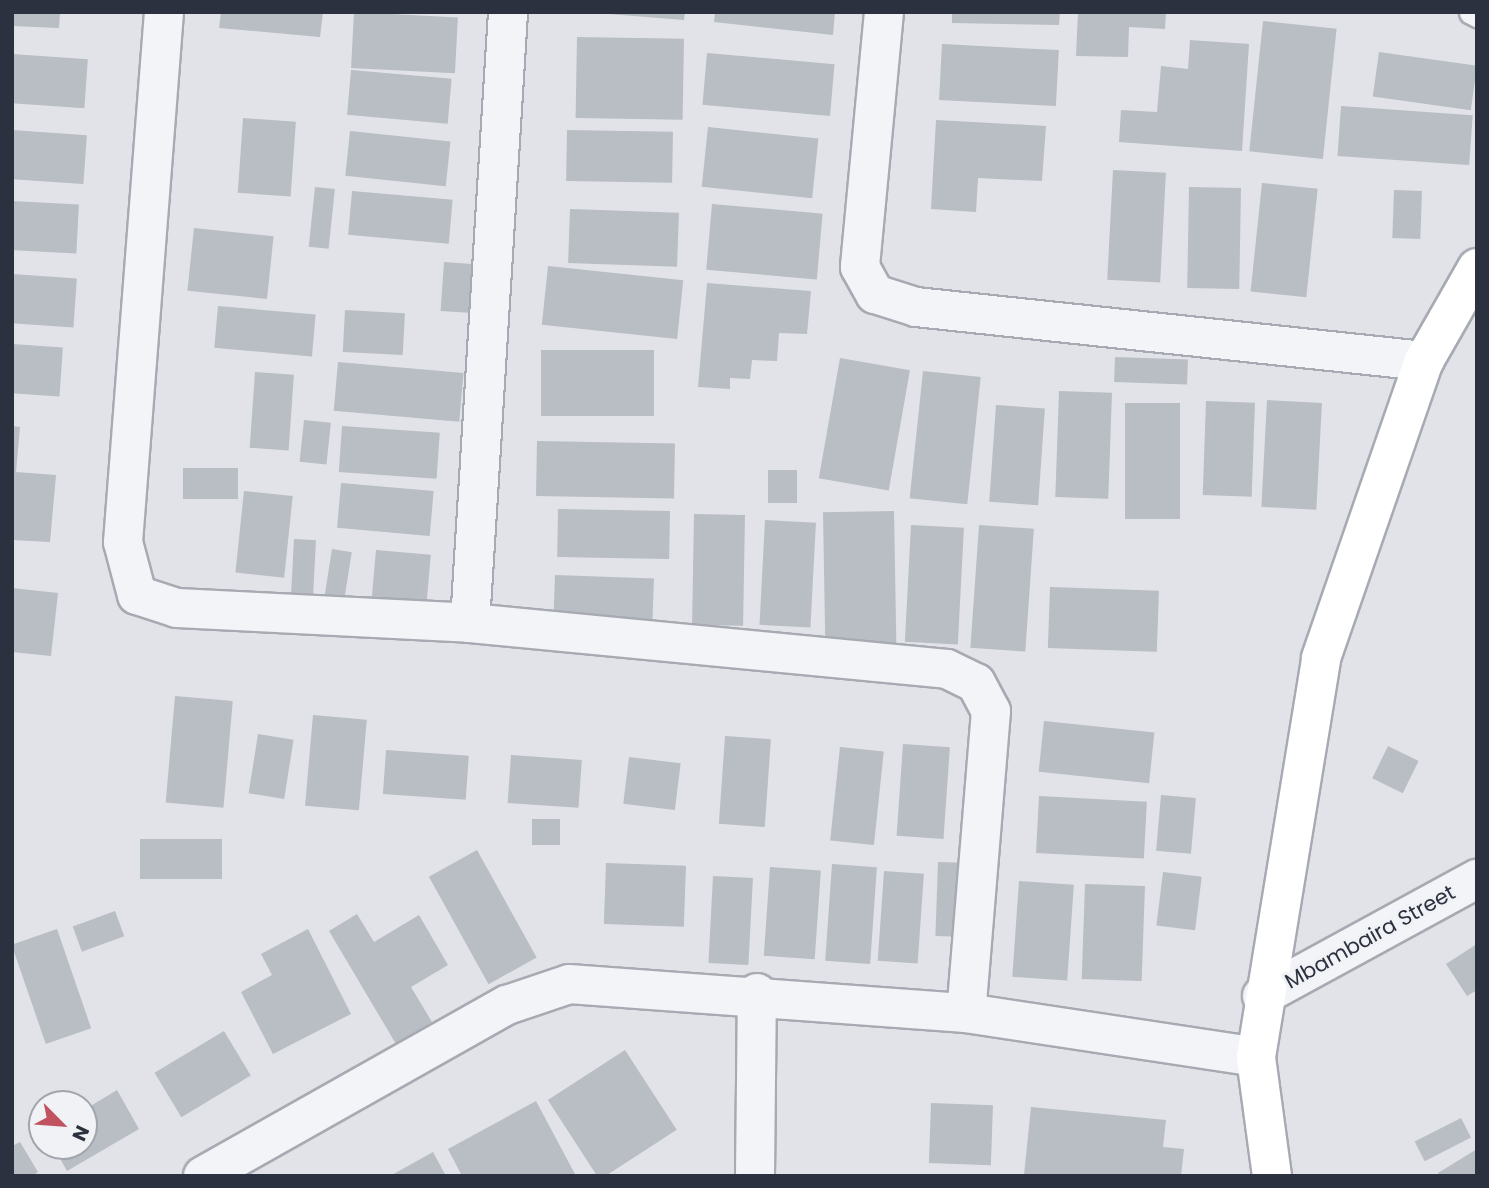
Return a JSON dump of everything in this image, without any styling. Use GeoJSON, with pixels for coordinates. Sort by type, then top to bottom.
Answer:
{"type":"FeatureCollection","features":[{"type":"Feature","properties":{"kind":"street"},"geometry":{"type":"LineString","coordinates":[[164,12],[123,542],[137,595],[177,608],[470,623],[947,669],[976,683],[991,711],[966,1013]]}},
{"type":"Feature","properties":{"kind":"street"},"geometry":{"type":"LineString","coordinates":[[470,623],[508,12]]}},
{"type":"Feature","properties":{"kind":"street"},"geometry":{"type":"LineString","coordinates":[[884,12],[860,267],[875,294],[916,307],[1424,361]]}},
{"type":"Feature","properties":{"kind":"street"},"geometry":{"type":"LineString","coordinates":[[1272,1176],[1256,1057],[1262,996],[1321,658],[1424,361],[1477,268]]}},
{"type":"Feature","properties":{"kind":"street","name":"Mbambaira Street"},"geometry":{"type":"LineString","coordinates":[[1262,996],[1477,878]]}},
{"type":"Feature","properties":{"kind":"street"},"geometry":{"type":"LineString","coordinates":[[203,1176],[507,1005],[569,984],[757,993],[966,1013],[1256,1057]]}},
{"type":"Feature","properties":{"kind":"street"},"geometry":{"type":"LineString","coordinates":[[755,1176],[757,993]]}},
{"type":"Feature","properties":{"kind":"lane"},"geometry":{"type":"LineString","coordinates":[[1471,12],[1477,15]]}},
{"type":"Feature","properties":{"kind":"building"},"geometry":{"type":"Polygon","coordinates":[[[12,12],[60,12],[59,28],[12,26],[12,12]]]}},
{"type":"Feature","properties":{"kind":"building"},"geometry":{"type":"Polygon","coordinates":[[[221,12],[323,12],[320,37],[219,28],[221,12]]]}},
{"type":"Feature","properties":{"kind":"building"},"geometry":{"type":"Polygon","coordinates":[[[354,12],[458,17],[455,73],[351,68],[354,12]]]}},
{"type":"Feature","properties":{"kind":"building"},"geometry":{"type":"Polygon","coordinates":[[[583,12],[685,12],[684,20],[583,12]]]}},
{"type":"Feature","properties":{"kind":"building"},"geometry":{"type":"Polygon","coordinates":[[[715,12],[835,12],[833,35],[714,22],[715,12]]]}},
{"type":"Feature","properties":{"kind":"building"},"geometry":{"type":"Polygon","coordinates":[[[952,12],[1060,12],[1059,25],[952,23],[952,12]]]}},
{"type":"Feature","properties":{"kind":"building"},"geometry":{"type":"Polygon","coordinates":[[[1078,12],[1166,12],[1165,29],[1129,27],[1128,57],[1076,56],[1078,12]]]}},
{"type":"Feature","properties":{"kind":"building"},"geometry":{"type":"Polygon","coordinates":[[[1263,21],[1337,29],[1323,159],[1249,151],[1263,21]]]}},
{"type":"Feature","properties":{"kind":"building"},"geometry":{"type":"Polygon","coordinates":[[[577,37],[684,39],[683,120],[576,118],[577,37]]]}},
{"type":"Feature","properties":{"kind":"building"},"geometry":{"type":"Polygon","coordinates":[[[1190,40],[1249,44],[1242,151],[1119,142],[1121,110],[1157,112],[1161,66],[1188,69],[1190,40]]]}},
{"type":"Feature","properties":{"kind":"building"},"geometry":{"type":"Polygon","coordinates":[[[942,44],[1059,50],[1056,106],[939,100],[942,44]]]}},
{"type":"Feature","properties":{"kind":"building"},"geometry":{"type":"Polygon","coordinates":[[[1379,52],[1477,66],[1471,110],[1373,97],[1379,52]]]}},
{"type":"Feature","properties":{"kind":"building"},"geometry":{"type":"Polygon","coordinates":[[[707,53],[835,64],[830,116],[702,105],[707,53]]]}},
{"type":"Feature","properties":{"kind":"building"},"geometry":{"type":"Polygon","coordinates":[[[12,54],[88,59],[84,108],[12,103],[12,54]]]}},
{"type":"Feature","properties":{"kind":"building"},"geometry":{"type":"Polygon","coordinates":[[[351,70],[452,79],[448,124],[347,115],[351,70]]]}},
{"type":"Feature","properties":{"kind":"building"},"geometry":{"type":"Polygon","coordinates":[[[1341,106],[1473,115],[1469,165],[1338,156],[1341,106]]]}},
{"type":"Feature","properties":{"kind":"building"},"geometry":{"type":"Polygon","coordinates":[[[243,118],[296,122],[291,197],[238,193],[243,118]]]}},
{"type":"Feature","properties":{"kind":"building"},"geometry":{"type":"Polygon","coordinates":[[[936,120],[1046,126],[1042,181],[978,178],[976,212],[931,209],[936,120]]]}},
{"type":"Feature","properties":{"kind":"building"},"geometry":{"type":"Polygon","coordinates":[[[708,127],[818,139],[812,198],[702,187],[708,127]]]}},
{"type":"Feature","properties":{"kind":"building"},"geometry":{"type":"Polygon","coordinates":[[[12,130],[87,135],[83,184],[12,179],[12,130]]]}},
{"type":"Feature","properties":{"kind":"building"},"geometry":{"type":"Polygon","coordinates":[[[567,130],[673,132],[672,183],[566,181],[567,130]]]}},
{"type":"Feature","properties":{"kind":"building"},"geometry":{"type":"Polygon","coordinates":[[[350,131],[450,142],[446,186],[345,176],[350,131]]]}},
{"type":"Feature","properties":{"kind":"building"},"geometry":{"type":"Polygon","coordinates":[[[1113,170],[1166,173],[1160,283],[1107,280],[1113,170]]]}},
{"type":"Feature","properties":{"kind":"building"},"geometry":{"type":"Polygon","coordinates":[[[1262,183],[1318,189],[1306,297],[1251,291],[1262,183]]]}},
{"type":"Feature","properties":{"kind":"building"},"geometry":{"type":"Polygon","coordinates":[[[315,187],[335,189],[329,249],[309,247],[315,187]]]}},
{"type":"Feature","properties":{"kind":"building"},"geometry":{"type":"Polygon","coordinates":[[[1189,187],[1241,188],[1239,289],[1187,288],[1189,187]]]}},
{"type":"Feature","properties":{"kind":"building"},"geometry":{"type":"Polygon","coordinates":[[[1394,190],[1422,191],[1420,239],[1392,238],[1394,190]]]}},
{"type":"Feature","properties":{"kind":"building"},"geometry":{"type":"Polygon","coordinates":[[[352,191],[453,200],[449,244],[348,235],[352,191]]]}},
{"type":"Feature","properties":{"kind":"building"},"geometry":{"type":"Polygon","coordinates":[[[12,201],[79,205],[76,253],[12,250],[12,201]]]}},
{"type":"Feature","properties":{"kind":"building"},"geometry":{"type":"Polygon","coordinates":[[[712,204],[823,214],[817,279],[706,270],[712,204]]]}},
{"type":"Feature","properties":{"kind":"building"},"geometry":{"type":"Polygon","coordinates":[[[570,209],[679,213],[677,267],[568,263],[570,209]]]}},
{"type":"Feature","properties":{"kind":"building"},"geometry":{"type":"Polygon","coordinates":[[[194,228],[274,236],[267,299],[187,291],[194,228]]]}},
{"type":"Feature","properties":{"kind":"building"},"geometry":{"type":"Polygon","coordinates":[[[444,262],[472,264],[469,313],[441,311],[444,262]]]}},
{"type":"Feature","properties":{"kind":"building"},"geometry":{"type":"Polygon","coordinates":[[[548,266],[683,280],[677,339],[542,325],[548,266]]]}},
{"type":"Feature","properties":{"kind":"building"},"geometry":{"type":"Polygon","coordinates":[[[12,274],[77,279],[73,327],[12,323],[12,274]]]}},
{"type":"Feature","properties":{"kind":"building"},"geometry":{"type":"Polygon","coordinates":[[[707,283],[811,291],[807,334],[779,333],[777,361],[752,360],[750,379],[730,378],[730,389],[698,387],[707,283]]]}},
{"type":"Feature","properties":{"kind":"building"},"geometry":{"type":"Polygon","coordinates":[[[218,306],[316,315],[312,356],[214,348],[218,306]]]}},
{"type":"Feature","properties":{"kind":"building"},"geometry":{"type":"Polygon","coordinates":[[[345,310],[405,313],[403,355],[343,352],[345,310]]]}},
{"type":"Feature","properties":{"kind":"building"},"geometry":{"type":"Polygon","coordinates":[[[12,344],[63,348],[59,396],[12,393],[12,344]]]}},
{"type":"Feature","properties":{"kind":"building"},"geometry":{"type":"Polygon","coordinates":[[[541,350],[654,350],[654,416],[541,416],[541,350]]]}},
{"type":"Feature","properties":{"kind":"building"},"geometry":{"type":"Polygon","coordinates":[[[1115,357],[1188,360],[1187,385],[1114,382],[1115,357]]]}},
{"type":"Feature","properties":{"kind":"building"},"geometry":{"type":"Polygon","coordinates":[[[840,358],[910,370],[889,490],[819,478],[840,358]]]}},
{"type":"Feature","properties":{"kind":"building"},"geometry":{"type":"Polygon","coordinates":[[[338,362],[464,373],[459,422],[334,411],[338,362]]]}},
{"type":"Feature","properties":{"kind":"building"},"geometry":{"type":"Polygon","coordinates":[[[923,371],[981,377],[967,504],[910,498],[923,371]]]}},
{"type":"Feature","properties":{"kind":"building"},"geometry":{"type":"Polygon","coordinates":[[[255,372],[294,375],[289,451],[250,448],[255,372]]]}},
{"type":"Feature","properties":{"kind":"building"},"geometry":{"type":"Polygon","coordinates":[[[1059,391],[1112,393],[1108,499],[1055,497],[1059,391]]]}},
{"type":"Feature","properties":{"kind":"building"},"geometry":{"type":"Polygon","coordinates":[[[1267,400],[1322,403],[1316,510],[1261,507],[1267,400]]]}},
{"type":"Feature","properties":{"kind":"building"},"geometry":{"type":"Polygon","coordinates":[[[1206,401],[1255,403],[1252,497],[1203,495],[1206,401]]]}},
{"type":"Feature","properties":{"kind":"building"},"geometry":{"type":"Polygon","coordinates":[[[1125,403],[1180,403],[1180,519],[1125,519],[1125,403]]]}},
{"type":"Feature","properties":{"kind":"building"},"geometry":{"type":"Polygon","coordinates":[[[996,405],[1045,408],[1038,505],[989,502],[996,405]]]}},
{"type":"Feature","properties":{"kind":"building"},"geometry":{"type":"Polygon","coordinates":[[[304,420],[331,423],[326,465],[300,462],[304,420]]]}},
{"type":"Feature","properties":{"kind":"building"},"geometry":{"type":"Polygon","coordinates":[[[12,426],[20,427],[16,472],[56,475],[50,542],[12,540],[12,426]]]}},
{"type":"Feature","properties":{"kind":"building"},"geometry":{"type":"Polygon","coordinates":[[[342,426],[440,433],[437,479],[339,472],[342,426]]]}},
{"type":"Feature","properties":{"kind":"building"},"geometry":{"type":"Polygon","coordinates":[[[537,441],[675,443],[674,498],[536,496],[537,441]]]}},
{"type":"Feature","properties":{"kind":"building"},"geometry":{"type":"Polygon","coordinates":[[[183,468],[238,468],[238,499],[183,499],[183,468]]]}},
{"type":"Feature","properties":{"kind":"building"},"geometry":{"type":"Polygon","coordinates":[[[768,470],[797,470],[797,503],[768,503],[768,470]]]}},
{"type":"Feature","properties":{"kind":"building"},"geometry":{"type":"Polygon","coordinates":[[[341,483],[434,491],[430,536],[337,528],[341,483]]]}},
{"type":"Feature","properties":{"kind":"building"},"geometry":{"type":"Polygon","coordinates":[[[244,491],[293,496],[284,578],[235,573],[244,491]]]}},
{"type":"Feature","properties":{"kind":"building"},"geometry":{"type":"Polygon","coordinates":[[[558,509],[670,511],[669,559],[557,557],[558,509]]]}},
{"type":"Feature","properties":{"kind":"building"},"geometry":{"type":"Polygon","coordinates":[[[894,511],[896,644],[825,645],[823,512],[894,511]]]}},
{"type":"Feature","properties":{"kind":"building"},"geometry":{"type":"Polygon","coordinates":[[[694,514],[745,515],[743,626],[692,625],[694,514]]]}},
{"type":"Feature","properties":{"kind":"building"},"geometry":{"type":"Polygon","coordinates":[[[765,520],[816,523],[810,628],[760,625],[765,520]]]}},
{"type":"Feature","properties":{"kind":"building"},"geometry":{"type":"Polygon","coordinates":[[[911,525],[964,528],[958,645],[905,642],[911,525]]]}},
{"type":"Feature","properties":{"kind":"building"},"geometry":{"type":"Polygon","coordinates":[[[979,525],[1034,529],[1025,652],[970,648],[979,525]]]}},
{"type":"Feature","properties":{"kind":"building"},"geometry":{"type":"Polygon","coordinates":[[[294,539],[316,540],[313,600],[291,599],[294,539]]]}},
{"type":"Feature","properties":{"kind":"building"},"geometry":{"type":"Polygon","coordinates":[[[332,549],[352,552],[345,598],[325,594],[332,549]]]}},
{"type":"Feature","properties":{"kind":"building"},"geometry":{"type":"Polygon","coordinates":[[[376,550],[431,555],[427,604],[372,599],[376,550]]]}},
{"type":"Feature","properties":{"kind":"building"},"geometry":{"type":"Polygon","coordinates":[[[555,575],[654,578],[652,632],[553,629],[555,575]]]}},
{"type":"Feature","properties":{"kind":"building"},"geometry":{"type":"Polygon","coordinates":[[[1050,587],[1159,591],[1157,652],[1048,648],[1050,587]]]}},
{"type":"Feature","properties":{"kind":"building"},"geometry":{"type":"Polygon","coordinates":[[[12,588],[58,593],[51,656],[12,652],[12,588]]]}},
{"type":"Feature","properties":{"kind":"building"},"geometry":{"type":"Polygon","coordinates":[[[175,696],[233,701],[223,808],[166,803],[175,696]]]}},
{"type":"Feature","properties":{"kind":"building"},"geometry":{"type":"Polygon","coordinates":[[[313,715],[367,720],[359,810],[305,806],[313,715]]]}},
{"type":"Feature","properties":{"kind":"building"},"geometry":{"type":"Polygon","coordinates":[[[1044,721],[1154,733],[1149,783],[1039,772],[1044,721]]]}},
{"type":"Feature","properties":{"kind":"building"},"geometry":{"type":"Polygon","coordinates":[[[258,734],[294,740],[284,799],[249,793],[258,734]]]}},
{"type":"Feature","properties":{"kind":"building"},"geometry":{"type":"Polygon","coordinates":[[[725,736],[771,739],[765,827],[719,824],[725,736]]]}},
{"type":"Feature","properties":{"kind":"building"},"geometry":{"type":"Polygon","coordinates":[[[903,744],[950,747],[943,839],[897,836],[903,744]]]}},
{"type":"Feature","properties":{"kind":"building"},"geometry":{"type":"Polygon","coordinates":[[[1388,746],[1419,761],[1403,793],[1372,778],[1388,746]]]}},
{"type":"Feature","properties":{"kind":"building"},"geometry":{"type":"Polygon","coordinates":[[[840,747],[884,752],[874,845],[830,840],[840,747]]]}},
{"type":"Feature","properties":{"kind":"building"},"geometry":{"type":"Polygon","coordinates":[[[386,750],[469,756],[466,800],[383,794],[386,750]]]}},
{"type":"Feature","properties":{"kind":"building"},"geometry":{"type":"Polygon","coordinates":[[[511,755],[582,760],[578,808],[508,803],[511,755]]]}},
{"type":"Feature","properties":{"kind":"building"},"geometry":{"type":"Polygon","coordinates":[[[629,757],[681,763],[675,810],[623,804],[629,757]]]}},
{"type":"Feature","properties":{"kind":"building"},"geometry":{"type":"Polygon","coordinates":[[[1161,795],[1196,798],[1191,854],[1156,851],[1161,795]]]}},
{"type":"Feature","properties":{"kind":"building"},"geometry":{"type":"Polygon","coordinates":[[[1039,796],[1147,802],[1144,859],[1036,853],[1039,796]]]}},
{"type":"Feature","properties":{"kind":"building"},"geometry":{"type":"Polygon","coordinates":[[[532,819],[560,819],[560,845],[532,845],[532,819]]]}},
{"type":"Feature","properties":{"kind":"building"},"geometry":{"type":"Polygon","coordinates":[[[140,839],[222,839],[222,879],[140,879],[140,839]]]}},
{"type":"Feature","properties":{"kind":"building"},"geometry":{"type":"Polygon","coordinates":[[[477,850],[537,958],[489,984],[429,877],[477,850]]]}},
{"type":"Feature","properties":{"kind":"building"},"geometry":{"type":"Polygon","coordinates":[[[938,862],[968,863],[965,937],[935,936],[938,862]]]}},
{"type":"Feature","properties":{"kind":"building"},"geometry":{"type":"Polygon","coordinates":[[[606,863],[686,866],[684,927],[604,924],[606,863]]]}},
{"type":"Feature","properties":{"kind":"building"},"geometry":{"type":"Polygon","coordinates":[[[832,864],[877,867],[870,964],[825,961],[832,864]]]}},
{"type":"Feature","properties":{"kind":"building"},"geometry":{"type":"Polygon","coordinates":[[[770,867],[821,871],[815,959],[764,956],[770,867]]]}},
{"type":"Feature","properties":{"kind":"building"},"geometry":{"type":"Polygon","coordinates":[[[884,871],[924,874],[918,964],[878,961],[884,871]]]}},
{"type":"Feature","properties":{"kind":"building"},"geometry":{"type":"Polygon","coordinates":[[[1163,872],[1202,877],[1195,930],[1156,926],[1163,872]]]}},
{"type":"Feature","properties":{"kind":"building"},"geometry":{"type":"Polygon","coordinates":[[[713,876],[753,878],[748,965],[708,963],[713,876]]]}},
{"type":"Feature","properties":{"kind":"building"},"geometry":{"type":"Polygon","coordinates":[[[1019,881],[1074,885],[1067,981],[1012,977],[1019,881]]]}},
{"type":"Feature","properties":{"kind":"building"},"geometry":{"type":"Polygon","coordinates":[[[1085,884],[1145,886],[1142,981],[1082,979],[1085,884]]]}},
{"type":"Feature","properties":{"kind":"building"},"geometry":{"type":"Polygon","coordinates":[[[115,911],[124,936],[82,952],[73,926],[115,911]]]}},
{"type":"Feature","properties":{"kind":"building"},"geometry":{"type":"Polygon","coordinates":[[[357,914],[374,942],[419,915],[448,965],[411,987],[432,1022],[396,1044],[329,931],[357,914]]]}},
{"type":"Feature","properties":{"kind":"building"},"geometry":{"type":"Polygon","coordinates":[[[57,929],[91,1028],[46,1044],[12,944],[57,929]]]}},
{"type":"Feature","properties":{"kind":"building"},"geometry":{"type":"Polygon","coordinates":[[[308,929],[351,1014],[273,1054],[241,992],[272,975],[261,954],[308,929]]]}},
{"type":"Feature","properties":{"kind":"building"},"geometry":{"type":"Polygon","coordinates":[[[1477,944],[1477,990],[1467,996],[1446,964],[1477,944]]]}},
{"type":"Feature","properties":{"kind":"building"},"geometry":{"type":"Polygon","coordinates":[[[224,1031],[251,1076],[181,1117],[155,1073],[224,1031]]]}},
{"type":"Feature","properties":{"kind":"building"},"geometry":{"type":"Polygon","coordinates":[[[625,1050],[677,1130],[605,1176],[597,1176],[548,1100],[625,1050]]]}},
{"type":"Feature","properties":{"kind":"building"},"geometry":{"type":"Polygon","coordinates":[[[117,1090],[139,1129],[98,1153],[98,1102],[117,1090]]]}},
{"type":"Feature","properties":{"kind":"building"},"geometry":{"type":"Polygon","coordinates":[[[536,1101],[576,1176],[462,1176],[448,1149],[536,1101]]]}},
{"type":"Feature","properties":{"kind":"building"},"geometry":{"type":"Polygon","coordinates":[[[931,1103],[993,1105],[991,1165],[929,1163],[931,1103]]]}},
{"type":"Feature","properties":{"kind":"building"},"geometry":{"type":"Polygon","coordinates":[[[1031,1107],[1166,1120],[1163,1147],[1184,1149],[1181,1176],[1024,1175],[1031,1107]]]}},
{"type":"Feature","properties":{"kind":"building"},"geometry":{"type":"Polygon","coordinates":[[[1461,1118],[1471,1138],[1425,1161],[1415,1142],[1461,1118]]]}},
{"type":"Feature","properties":{"kind":"building"},"geometry":{"type":"Polygon","coordinates":[[[20,1142],[28,1160],[31,1160],[38,1172],[32,1176],[12,1176],[12,1146],[20,1142]]]}},
{"type":"Feature","properties":{"kind":"building"},"geometry":{"type":"Polygon","coordinates":[[[1477,1149],[1477,1176],[1439,1176],[1438,1173],[1477,1149]]]}},
{"type":"Feature","properties":{"kind":"building"},"geometry":{"type":"Polygon","coordinates":[[[433,1152],[446,1176],[390,1176],[433,1152]]]}},
{"type":"Feature","properties":{"kind":"building"},"geometry":{"type":"Polygon","coordinates":[[[61,1160],[86,1160],[67,1171],[61,1160]]]}}]}
